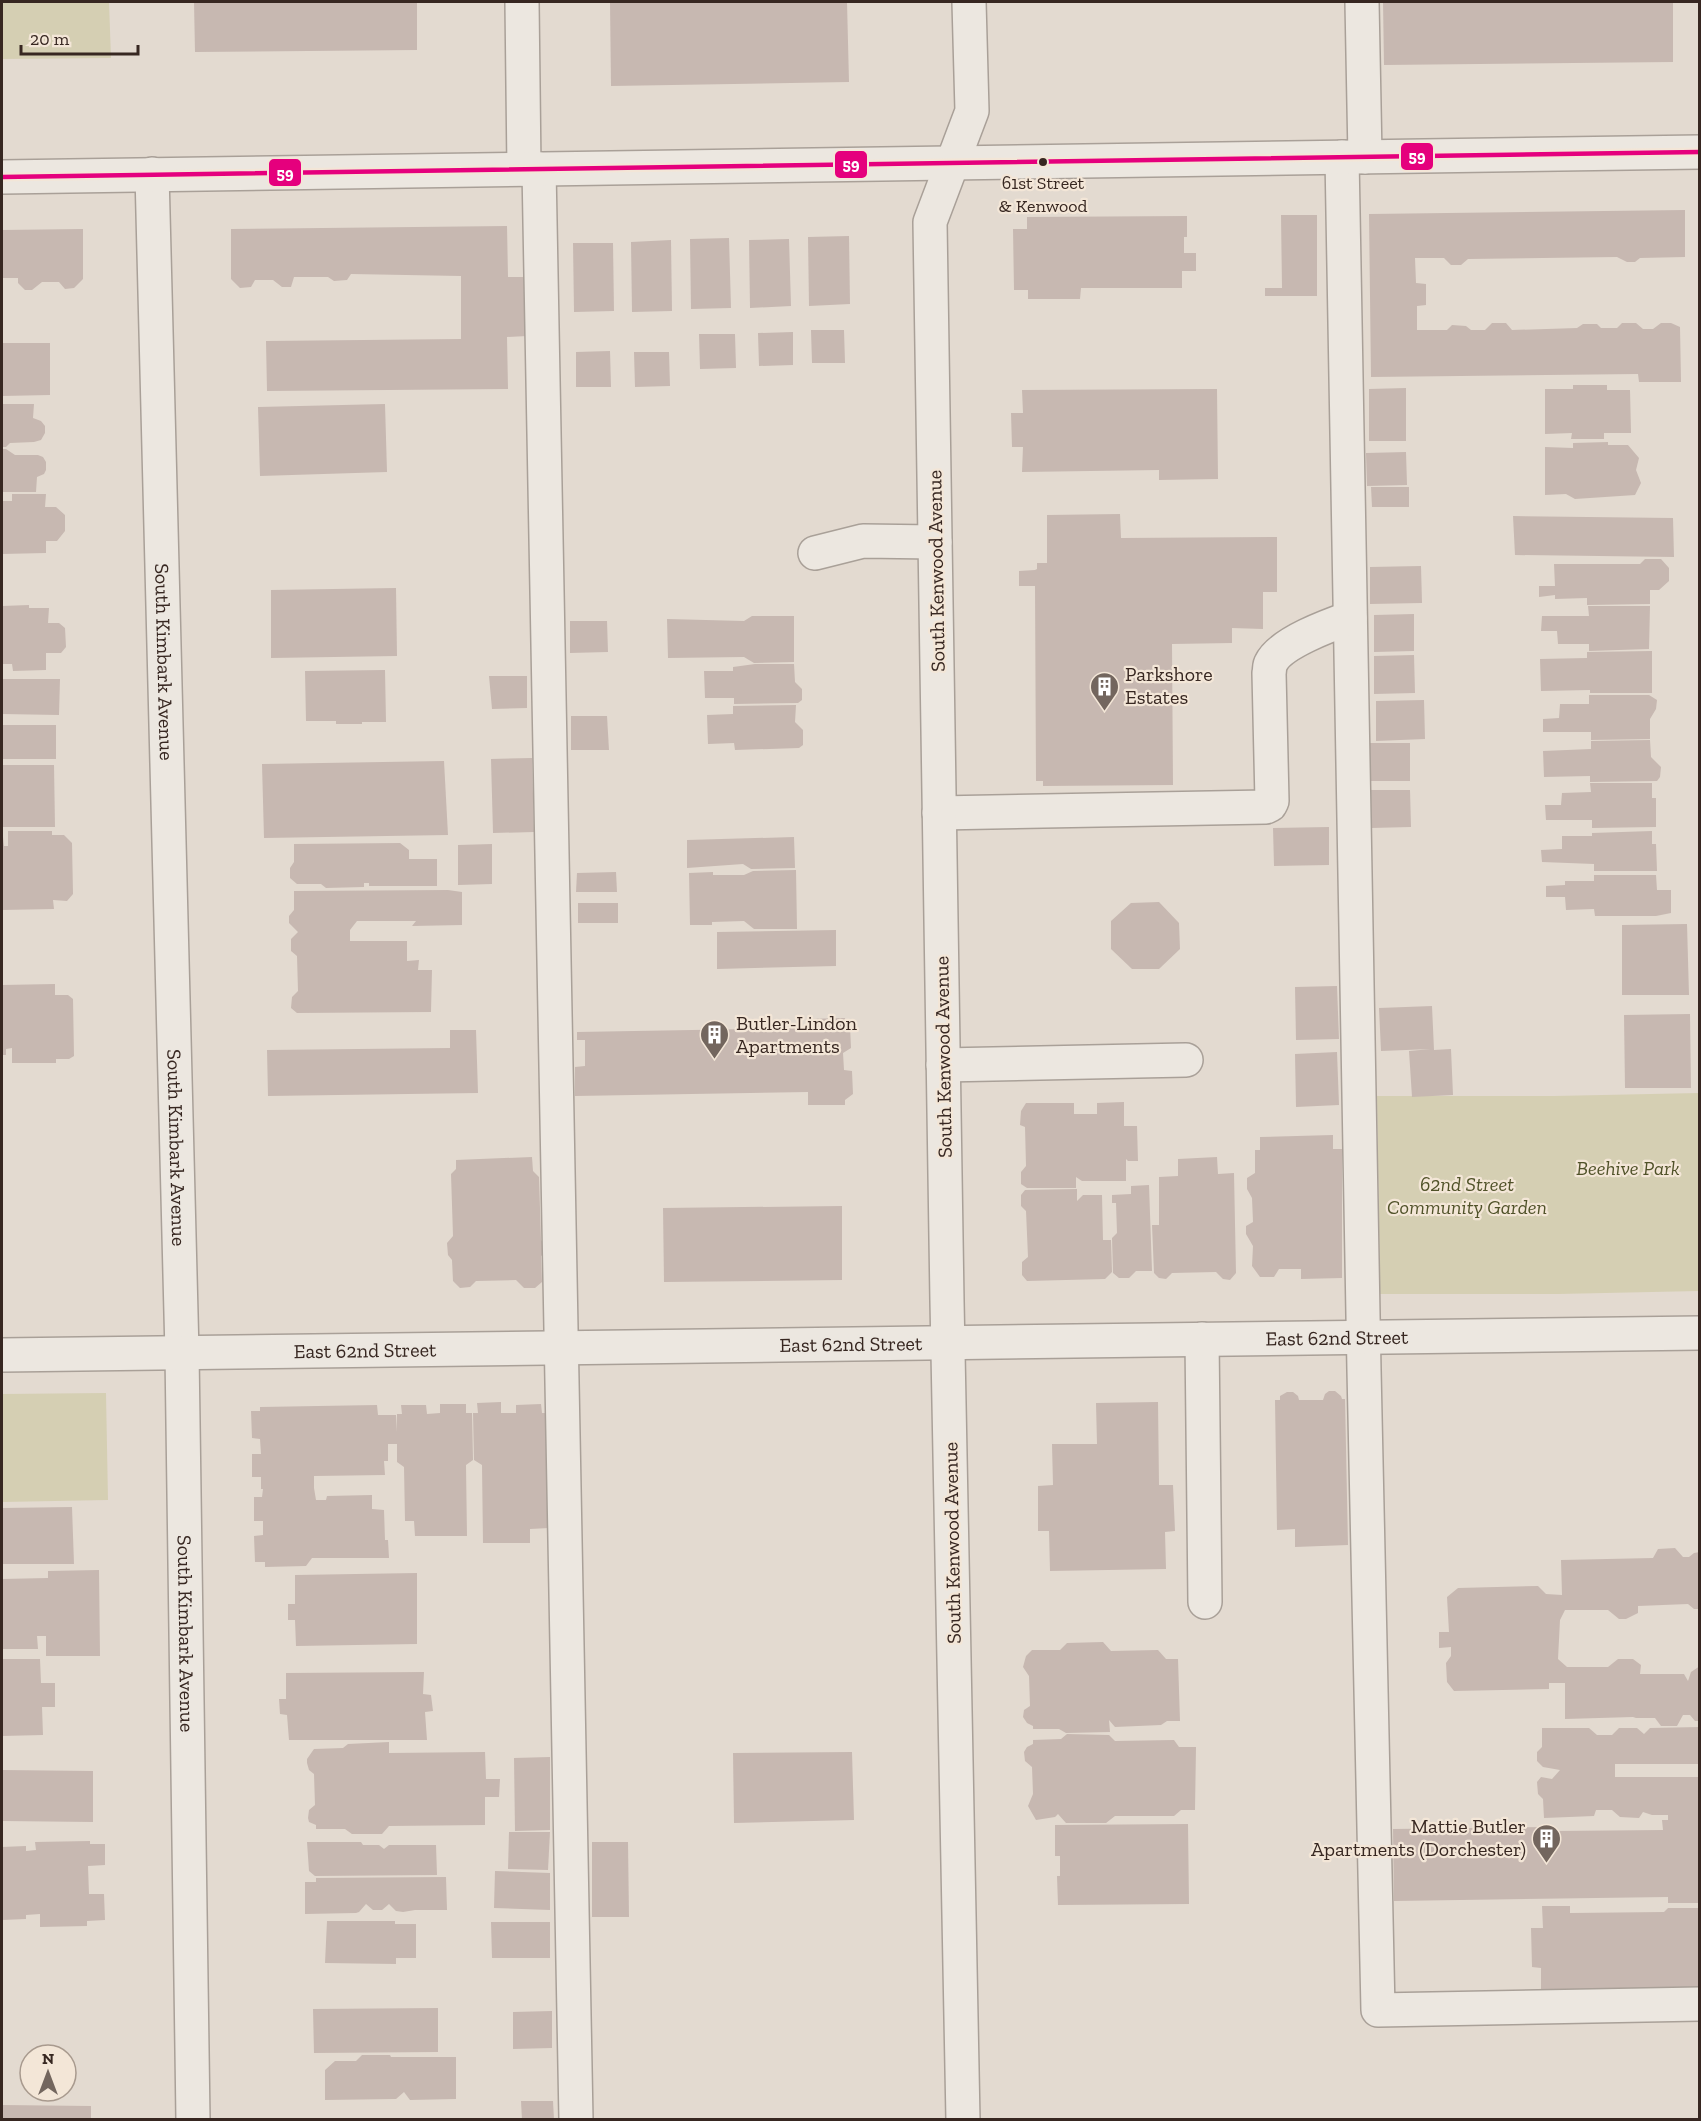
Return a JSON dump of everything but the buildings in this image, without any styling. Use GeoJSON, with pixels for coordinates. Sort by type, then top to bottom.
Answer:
{"type":"FeatureCollection","features":[{"type":"Feature","properties":{"kind":"street"},"geometry":{"type":"LineString","coordinates":[[522,2],[531,169],[561,1348],[576,2120]]}},
{"type":"Feature","properties":{"kind":"street","name":"South Kenwood Avenue"},"geometry":{"type":"LineString","coordinates":[[963,2120],[930,222],[972,111],[969,2]]}},
{"type":"Feature","properties":{"kind":"street"},"geometry":{"type":"LineString","coordinates":[[1362,2],[1353,157],[1350,618],[1378,2010],[1700,2004]]}},
{"type":"Feature","properties":{"kind":"street"},"geometry":{"type":"LineString","coordinates":[[2,177],[1700,152]]}},
{"type":"Feature","properties":{"kind":"street","name":"South Kimbark Avenue"},"geometry":{"type":"LineString","coordinates":[[152,174],[182,1353],[193,2120]]}},
{"type":"Feature","properties":{"kind":"street"},"geometry":{"type":"LineString","coordinates":[[815,553],[863,541],[935,542]]}},
{"type":"Feature","properties":{"kind":"street"},"geometry":{"type":"LineString","coordinates":[[939,813],[1266,807],[1272,801],[1269,673],[1271,663],[1281,651],[1314,631],[1350,618]]}},
{"type":"Feature","properties":{"kind":"street"},"geometry":{"type":"LineString","coordinates":[[943,1065],[1186,1060]]}},
{"type":"Feature","properties":{"kind":"street","name":"East 62nd Street"},"geometry":{"type":"LineString","coordinates":[[2,1355],[1700,1333]]}},
{"type":"Feature","properties":{"kind":"street"},"geometry":{"type":"LineString","coordinates":[[1202,1339],[1205,1602]]}},
{"type":"Feature","properties":{"kind":"green space"},"geometry":{"type":"Polygon","coordinates":[[[2,2],[109,2],[111,58],[2,59],[2,2]]]}},
{"type":"Feature","properties":{"kind":"green space"},"geometry":{"type":"Polygon","coordinates":[[[1699,1093],[1699,1291],[1380,1294],[1377,1096],[1699,1093]]]}},
{"type":"Feature","properties":{"kind":"green space"},"geometry":{"type":"Polygon","coordinates":[[[106,1393],[108,1500],[2,1502],[2,1394],[106,1393]]]}},
{"type":"Feature","properties":{"kind":"transit line","name":"59"},"geometry":{"type":"LineString","coordinates":[[2,177],[1700,152]]}},
{"type":"Feature","properties":{"kind":"place","name":"61st Street & Kenwood"},"geometry":{"type":"Point","coordinates":[1043,162]}},
{"type":"Feature","properties":{"kind":"place","name":"Parkshore Estates"},"geometry":{"type":"Point","coordinates":[1104,712]}},
{"type":"Feature","properties":{"kind":"place","name":"Butler-Lindon Apartments"},"geometry":{"type":"Point","coordinates":[715,1060]}},
{"type":"Feature","properties":{"kind":"place","name":"Mattie Butler Apartments (Dorchester)"},"geometry":{"type":"Point","coordinates":[1547,1864]}},
{"type":"Feature","properties":{"kind":"park label","name":"Beehive Park"},"geometry":{"type":"Point","coordinates":[1628,1168]}},
{"type":"Feature","properties":{"kind":"park label","name":"62nd Street Community Garden"},"geometry":{"type":"Point","coordinates":[1467,1196]}}]}
